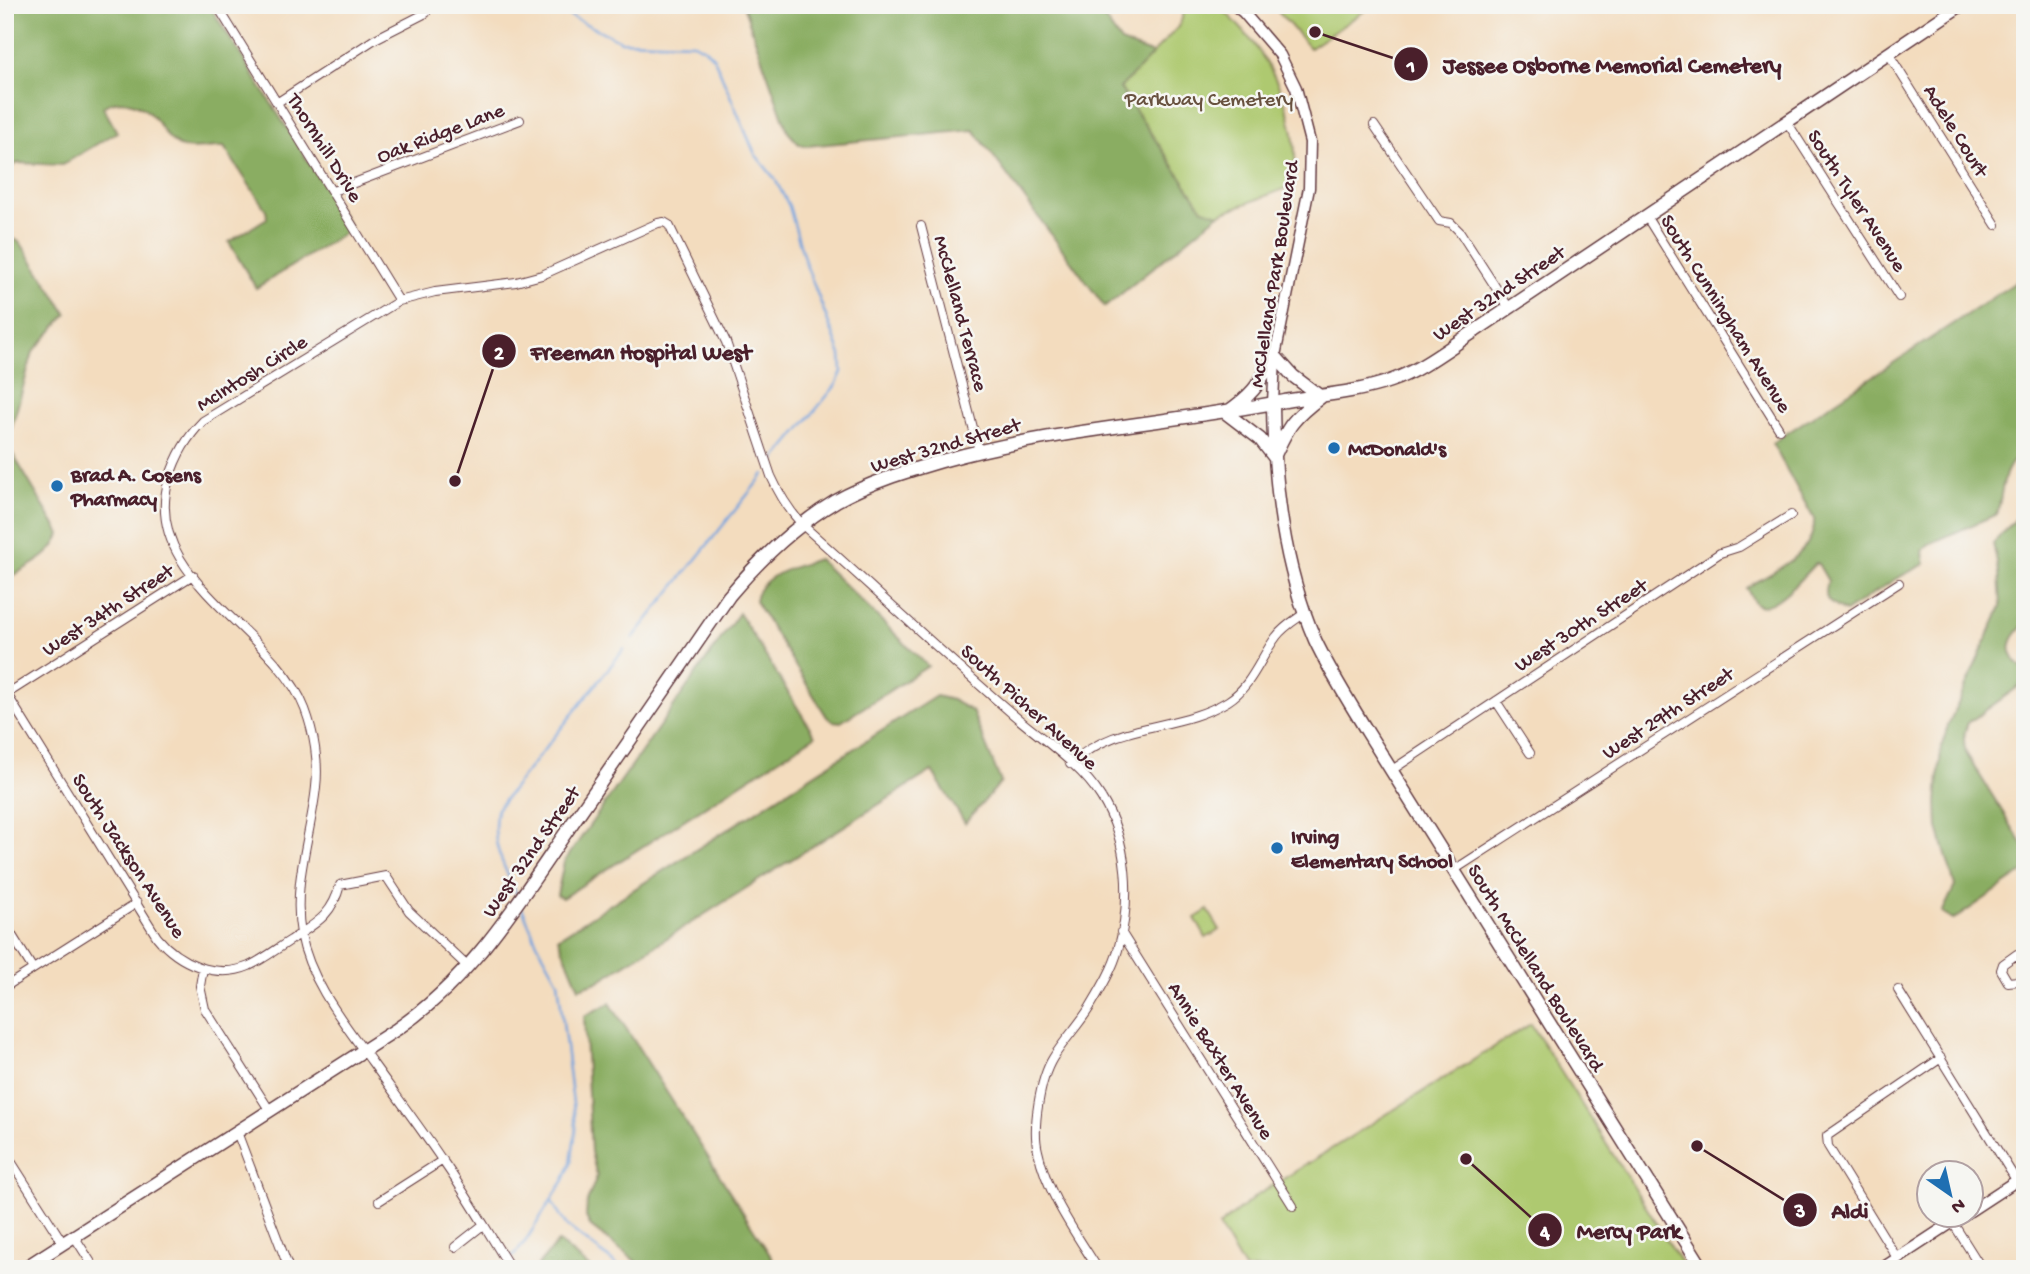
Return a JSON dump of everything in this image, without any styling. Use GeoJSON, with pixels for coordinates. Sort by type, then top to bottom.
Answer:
{"type":"FeatureCollection","features":[{"type":"Feature","properties":{"kind":"main road","name":"West 32nd Street"},"geometry":{"type":"LineString","coordinates":[[23,1269],[415,1016],[468,967],[503,923],[729,596],[765,556],[802,524],[836,501],[880,480],[979,451],[1091,430],[1226,413],[1321,397],[1391,381],[1420,367],[1961,5]]}},
{"type":"Feature","properties":{"kind":"main road"},"geometry":{"type":"LineString","coordinates":[[1275,356],[1293,376],[1321,397],[1295,416],[1273,457],[1260,439],[1226,413],[1245,400],[1258,386],[1275,356]]}},
{"type":"Feature","properties":{"kind":"main road","name":"South McClelland Boulevard"},"geometry":{"type":"LineString","coordinates":[[1273,404],[1273,457],[1283,537],[1305,613],[1333,674],[1703,1269]]}},
{"type":"Feature","properties":{"kind":"street","name":"Thornhill Drive"},"geometry":{"type":"LineString","coordinates":[[232,5],[221,12],[399,301]]}},
{"type":"Feature","properties":{"kind":"street","name":"McClelland Park Boulevard"},"geometry":{"type":"LineString","coordinates":[[1234,5],[1280,55],[1296,88],[1310,142],[1307,199],[1275,356],[1273,404]]}},
{"type":"Feature","properties":{"kind":"street"},"geometry":{"type":"LineString","coordinates":[[278,102],[375,39],[426,13]]}},
{"type":"Feature","properties":{"kind":"street","name":"Adele Court"},"geometry":{"type":"LineString","coordinates":[[1888,53],[1996,225]]}},
{"type":"Feature","properties":{"kind":"street","name":"Oak Ridge Lane"},"geometry":{"type":"LineString","coordinates":[[333,191],[520,120]]}},
{"type":"Feature","properties":{"kind":"street","name":"South Tyler Avenue"},"geometry":{"type":"LineString","coordinates":[[1787,122],[1899,297]]}},
{"type":"Feature","properties":{"kind":"street"},"geometry":{"type":"LineString","coordinates":[[1374,125],[1439,221],[1451,223],[1460,232],[1509,308]]}},
{"type":"Feature","properties":{"kind":"street","name":"South Cunningham Avenue"},"geometry":{"type":"LineString","coordinates":[[1646,216],[1779,429]]}},
{"type":"Feature","properties":{"kind":"street","name":"McIntosh Circle"},"geometry":{"type":"LineString","coordinates":[[363,1051],[318,982],[301,933],[299,891],[317,776],[314,738],[306,710],[283,673],[182,564],[170,539],[165,509],[166,488],[174,461],[191,433],[215,413],[399,301],[435,292],[516,282],[542,275],[664,222],[669,225],[726,342],[777,491],[802,524]]}},
{"type":"Feature","properties":{"kind":"street","name":"McClelland Terrace"},"geometry":{"type":"LineString","coordinates":[[921,226],[979,451]]}},
{"type":"Feature","properties":{"kind":"street","name":"West 30th Street"},"geometry":{"type":"LineString","coordinates":[[1392,770],[1720,553],[1739,547],[1791,515]]}},
{"type":"Feature","properties":{"kind":"street","name":"South Picher Avenue"},"geometry":{"type":"LineString","coordinates":[[802,524],[1009,712],[1048,742],[1101,796],[1115,825],[1128,890],[1118,952],[1089,1009],[1051,1061],[1038,1105],[1037,1150],[1056,1201],[1098,1269]]}},
{"type":"Feature","properties":{"kind":"street","name":"West 34th Street"},"geometry":{"type":"LineString","coordinates":[[6,693],[193,575]]}},
{"type":"Feature","properties":{"kind":"street","name":"West 29th Street"},"geometry":{"type":"LineString","coordinates":[[1454,870],[1899,583]]}},
{"type":"Feature","properties":{"kind":"street"},"geometry":{"type":"LineString","coordinates":[[1070,764],[1105,739],[1201,712],[1228,700],[1248,681],[1277,636],[1305,613]]}},
{"type":"Feature","properties":{"kind":"street","name":"South Jackson Avenue"},"geometry":{"type":"LineString","coordinates":[[6,693],[165,947],[185,961],[203,968],[227,970],[249,965],[320,921],[332,909],[340,885],[386,876],[409,911],[468,967]]}},
{"type":"Feature","properties":{"kind":"street"},"geometry":{"type":"LineString","coordinates":[[1496,701],[1530,752]]}},
{"type":"Feature","properties":{"kind":"street"},"geometry":{"type":"LineString","coordinates":[[5,987],[136,903]]}},
{"type":"Feature","properties":{"kind":"street"},"geometry":{"type":"LineString","coordinates":[[5,924],[33,969]]}},
{"type":"Feature","properties":{"kind":"street","name":"Annie Baxter Avenue"},"geometry":{"type":"LineString","coordinates":[[1121,932],[1293,1206]]}},
{"type":"Feature","properties":{"kind":"street"},"geometry":{"type":"LineString","coordinates":[[2025,966],[2017,954],[2004,964],[2001,970],[2008,982],[2025,977]]}},
{"type":"Feature","properties":{"kind":"street"},"geometry":{"type":"LineString","coordinates":[[203,968],[200,986],[205,1009],[270,1111]]}},
{"type":"Feature","properties":{"kind":"street"},"geometry":{"type":"LineString","coordinates":[[1898,990],[2021,1178],[1984,1202]]}},
{"type":"Feature","properties":{"kind":"street"},"geometry":{"type":"LineString","coordinates":[[363,1051],[443,1160],[511,1269]]}},
{"type":"Feature","properties":{"kind":"street"},"geometry":{"type":"LineString","coordinates":[[1897,1258],[1828,1146],[1827,1136],[1941,1058]]}},
{"type":"Feature","properties":{"kind":"street"},"geometry":{"type":"LineString","coordinates":[[237,1132],[289,1269]]}},
{"type":"Feature","properties":{"kind":"street"},"geometry":{"type":"LineString","coordinates":[[5,1152],[63,1243]]}},
{"type":"Feature","properties":{"kind":"street"},"geometry":{"type":"LineString","coordinates":[[379,1201],[443,1160]]}},
{"type":"Feature","properties":{"kind":"street"},"geometry":{"type":"LineString","coordinates":[[455,1247],[484,1225]]}},
{"type":"Feature","properties":{"kind":"street"},"geometry":{"type":"LineString","coordinates":[[1881,1269],[1945,1228]]}},
{"type":"Feature","properties":{"kind":"street"},"geometry":{"type":"LineString","coordinates":[[1956,1228],[1982,1269]]}},
{"type":"Feature","properties":{"kind":"street"},"geometry":{"type":"LineString","coordinates":[[74,1236],[95,1269]]}},
{"type":"Feature","properties":{"kind":"green space"},"geometry":{"type":"Polygon","coordinates":[[[5,5],[209,5],[351,229],[256,288],[229,242],[267,218],[266,210],[224,147],[195,149],[179,146],[149,113],[127,102],[115,102],[103,107],[117,132],[62,165],[18,163],[5,170],[5,5]]]}},
{"type":"Feature","properties":{"kind":"green space"},"geometry":{"type":"Polygon","coordinates":[[[743,5],[1095,5],[1121,42],[1153,54],[1120,88],[1203,209],[1219,214],[1105,307],[974,130],[807,146],[799,144],[788,132],[743,5]]]}},
{"type":"Feature","properties":{"kind":"green space","name":"Parkway Cemetery"},"geometry":{"type":"Polygon","coordinates":[[[1187,5],[1218,6],[1253,43],[1276,80],[1290,120],[1294,141],[1294,185],[1219,214],[1203,210],[1120,88],[1179,26],[1187,5]]]}},
{"type":"Feature","properties":{"kind":"green space"},"geometry":{"type":"Polygon","coordinates":[[[1272,5],[1373,5],[1310,48],[1272,5]]]}},
{"type":"Feature","properties":{"kind":"green space"},"geometry":{"type":"Polygon","coordinates":[[[5,235],[20,242],[67,314],[33,352],[9,437],[11,451],[60,534],[52,549],[45,555],[5,580],[5,235]]]}},
{"type":"Feature","properties":{"kind":"green space"},"geometry":{"type":"Polygon","coordinates":[[[2025,276],[2025,452],[2007,471],[1997,514],[1929,544],[1923,552],[1925,564],[1897,578],[1845,612],[1828,601],[1828,581],[1817,562],[1779,599],[1762,606],[1755,603],[1746,588],[1791,561],[1808,543],[1813,532],[1814,519],[1772,443],[2025,276]]]}},
{"type":"Feature","properties":{"kind":"green space"},"geometry":{"type":"Polygon","coordinates":[[[2025,509],[2025,624],[2014,636],[2010,648],[2014,659],[2025,670],[2025,682],[1968,723],[1964,742],[1966,753],[2025,848],[2025,871],[1953,920],[1942,913],[1955,886],[1938,828],[1941,748],[1948,726],[2001,607],[1999,573],[1993,543],[2025,509]]]}},
{"type":"Feature","properties":{"kind":"green space"},"geometry":{"type":"Polygon","coordinates":[[[818,559],[928,666],[841,722],[827,717],[755,601],[763,584],[771,578],[818,559]]]}},
{"type":"Feature","properties":{"kind":"green space"},"geometry":{"type":"Polygon","coordinates":[[[739,613],[815,736],[562,898],[557,895],[564,862],[739,613]]]}},
{"type":"Feature","properties":{"kind":"green space"},"geometry":{"type":"Polygon","coordinates":[[[936,696],[952,700],[972,711],[1001,782],[965,823],[932,771],[597,982],[579,988],[558,938],[936,696]]]}},
{"type":"Feature","properties":{"kind":"green space"},"geometry":{"type":"Polygon","coordinates":[[[1208,910],[1220,930],[1206,938],[1195,918],[1208,910]]]}},
{"type":"Feature","properties":{"kind":"green space"},"geometry":{"type":"Polygon","coordinates":[[[610,1003],[779,1269],[646,1269],[591,1227],[586,1217],[587,1202],[597,1176],[591,1152],[584,1016],[610,1003]]]}},
{"type":"Feature","properties":{"kind":"green space"},"geometry":{"type":"Polygon","coordinates":[[[1531,1024],[1685,1269],[1244,1269],[1219,1226],[1256,1196],[1531,1024]]]}},
{"type":"Feature","properties":{"kind":"green space"},"geometry":{"type":"Polygon","coordinates":[[[558,1242],[591,1269],[540,1269],[538,1265],[558,1242]]]}},
{"type":"Feature","properties":{"kind":"waterway"},"geometry":{"type":"LineString","coordinates":[[557,5],[570,16],[621,41],[694,43],[705,49],[714,58],[755,154],[775,179],[789,206],[805,262],[841,355],[842,372],[836,385],[773,462]]}},
{"type":"Feature","properties":{"kind":"waterway"},"geometry":{"type":"LineString","coordinates":[[633,638],[764,474]]}},
{"type":"Feature","properties":{"kind":"waterway"},"geometry":{"type":"LineString","coordinates":[[516,893],[496,843],[497,809],[624,649]]}},
{"type":"Feature","properties":{"kind":"waterway"},"geometry":{"type":"LineString","coordinates":[[512,1257],[523,1245],[564,1180],[571,1163],[576,1128],[558,981],[522,908]]}},
{"type":"Feature","properties":{"kind":"waterway"},"geometry":{"type":"LineString","coordinates":[[552,1202],[567,1226],[622,1269]]}},
{"type":"Feature","properties":{"kind":"place","name":"Jessee Osborne Memorial Cemetery"},"geometry":{"type":"Point","coordinates":[1315,32]}},
{"type":"Feature","properties":{"kind":"place","name":"McDonald's"},"geometry":{"type":"Point","coordinates":[1334,448]}},
{"type":"Feature","properties":{"kind":"place","name":"Freeman Hospital West"},"geometry":{"type":"Point","coordinates":[455,481]}},
{"type":"Feature","properties":{"kind":"place","name":"Brad A. Cosens Pharmacy"},"geometry":{"type":"Point","coordinates":[57,486]}},
{"type":"Feature","properties":{"kind":"place","name":"Irving Elementary School"},"geometry":{"type":"Point","coordinates":[1277,848]}},
{"type":"Feature","properties":{"kind":"place","name":"Aldi"},"geometry":{"type":"Point","coordinates":[1697,1146]}},
{"type":"Feature","properties":{"kind":"place","name":"Mercy Park"},"geometry":{"type":"Point","coordinates":[1466,1159]}}]}
